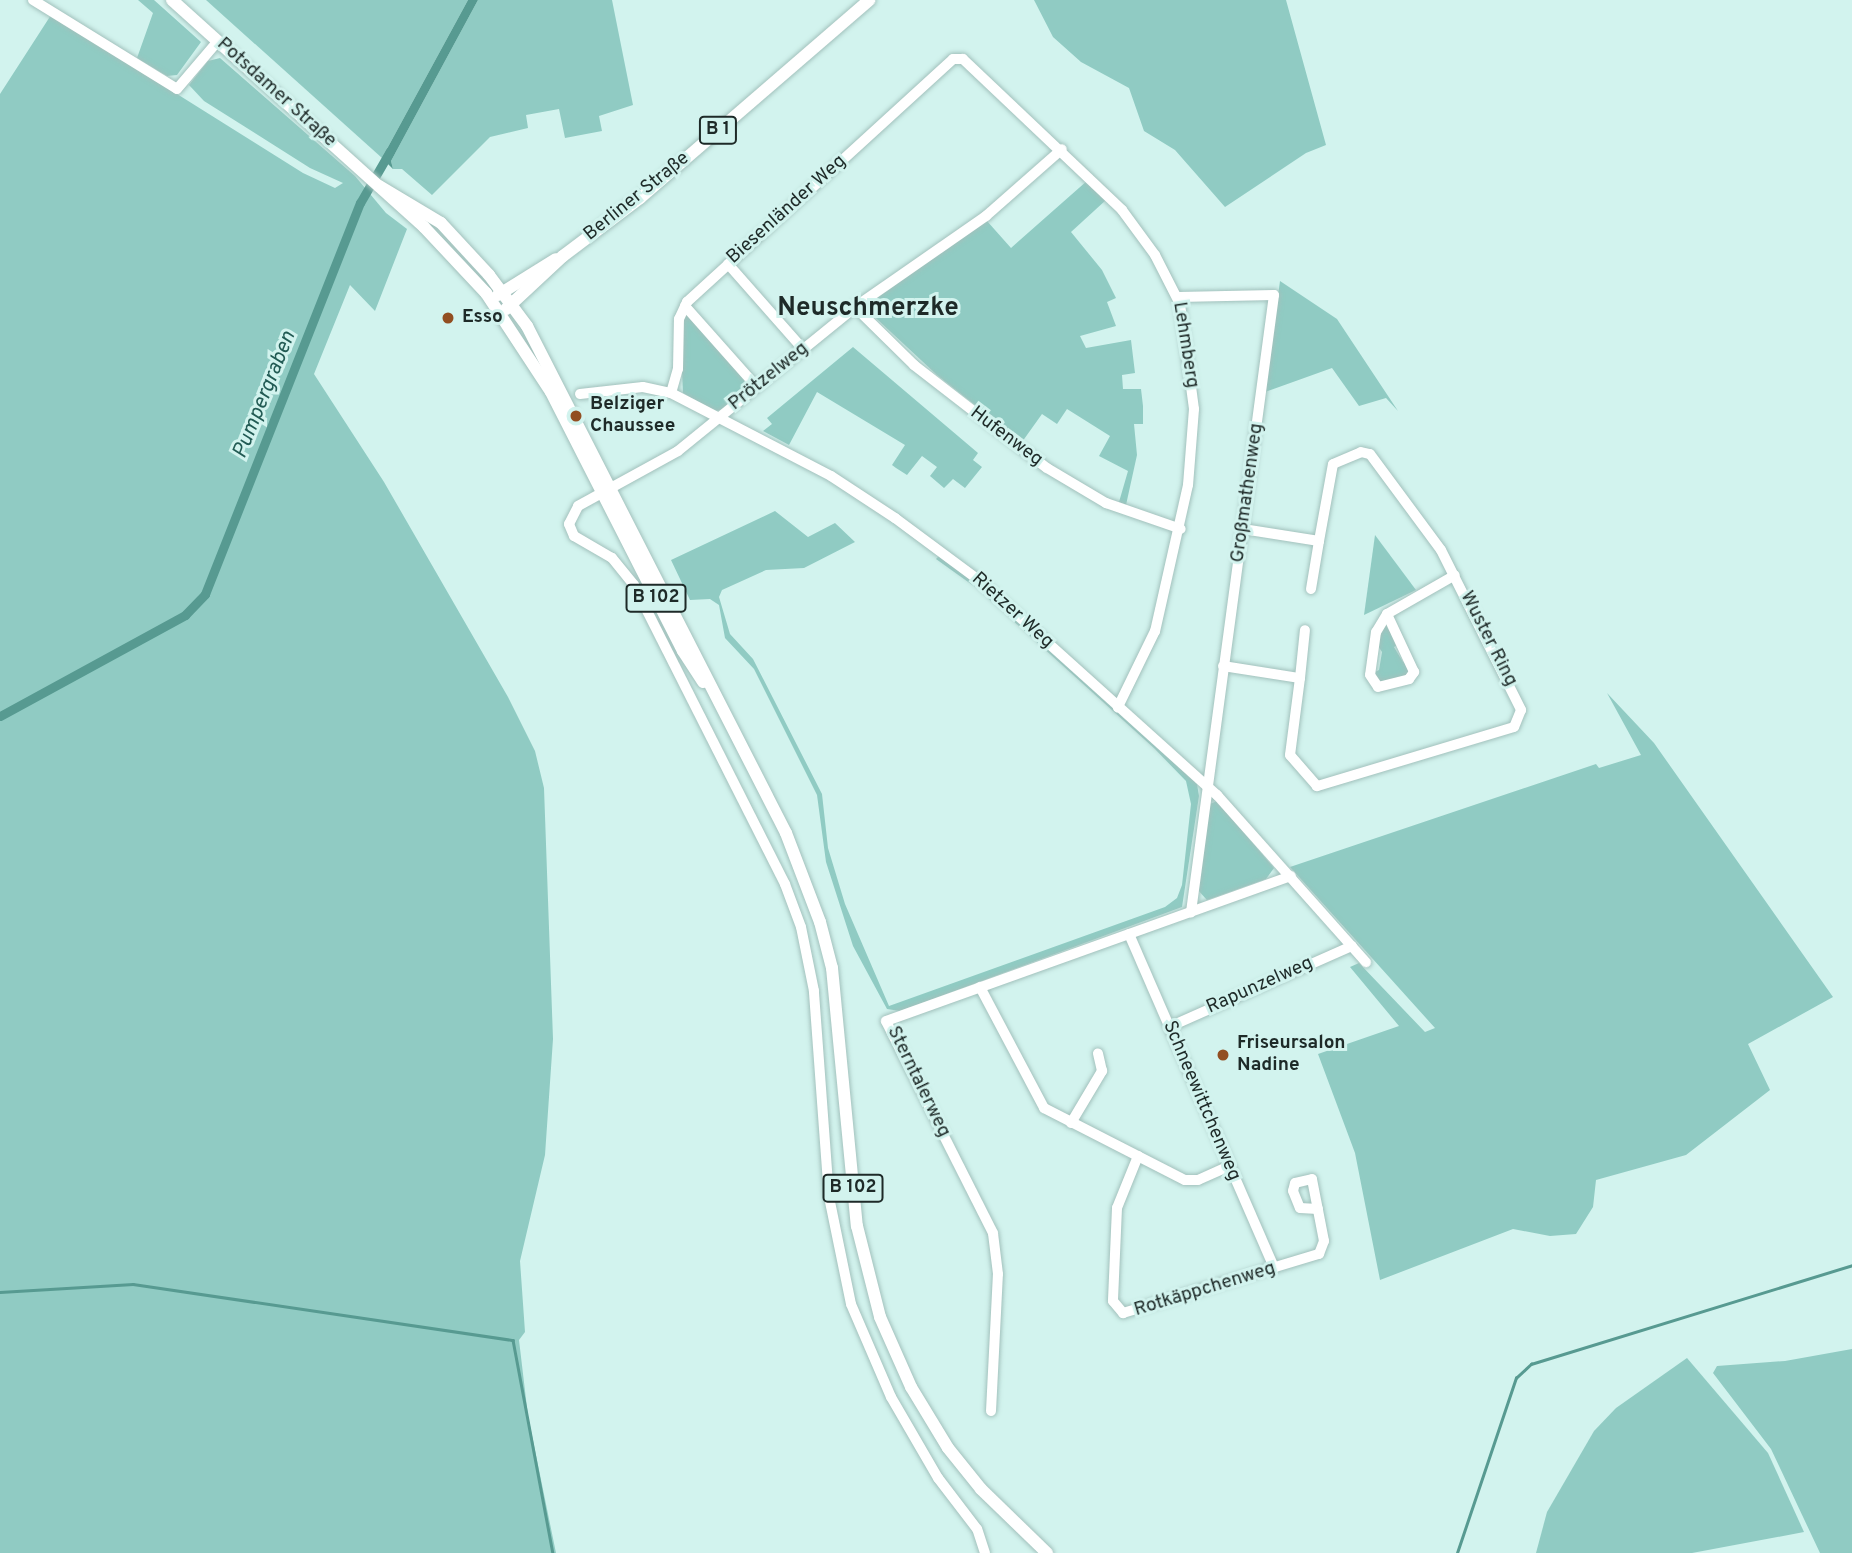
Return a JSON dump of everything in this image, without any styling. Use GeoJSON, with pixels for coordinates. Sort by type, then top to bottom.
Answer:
{"type":"FeatureCollection","features":[{"type":"Feature","properties":{"kind":"main road","name":"Potsdamer Straße"},"geometry":{"type":"LineString","coordinates":[[172,0],[449,251],[497,309]]}},
{"type":"Feature","properties":{"kind":"main road","name":"Berliner Straße"},"geometry":{"type":"LineString","coordinates":[[497,309],[513,305],[563,256],[640,198],[869,0]]}},
{"type":"Feature","properties":{"kind":"main road","name":"Potsdamer Straße"},"geometry":{"type":"LineString","coordinates":[[379,186],[428,212],[501,290]]}},
{"type":"Feature","properties":{"kind":"main road","name":"Berliner Straße"},"geometry":{"type":"LineString","coordinates":[[501,290],[563,256]]}},
{"type":"Feature","properties":{"kind":"main road","name":"B 102"},"geometry":{"type":"LineString","coordinates":[[501,290],[552,368],[607,491]]}},
{"type":"Feature","properties":{"kind":"main road"},"geometry":{"type":"LineString","coordinates":[[497,309],[501,290]]}},
{"type":"Feature","properties":{"kind":"main road","name":"B 102"},"geometry":{"type":"LineString","coordinates":[[497,309],[551,392],[607,491],[717,698],[798,861],[820,922],[836,989],[857,1226],[880,1317],[911,1387],[948,1448],[996,1505],[1047,1553]]}},
{"type":"Feature","properties":{"kind":"street"},"geometry":{"type":"LineString","coordinates":[[33,0],[177,89],[218,41]]}},
{"type":"Feature","properties":{"kind":"street","name":"Lehmberg"},"geometry":{"type":"LineString","coordinates":[[959,57],[1062,149],[1134,226],[1178,297],[1189,351],[1194,409],[1192,462],[1181,529],[1154,631],[1118,707]]}},
{"type":"Feature","properties":{"kind":"street","name":"Biesenländer Weg"},"geometry":{"type":"LineString","coordinates":[[685,306],[728,264],[959,57]]}},
{"type":"Feature","properties":{"kind":"street","name":"Prötzelweg"},"geometry":{"type":"LineString","coordinates":[[985,1553],[976,1529],[938,1478],[891,1397],[851,1304],[829,1197],[814,991],[800,927],[785,884],[634,585],[612,558],[574,536],[569,527],[573,511],[659,463],[855,307],[970,228],[1062,149]]}},
{"type":"Feature","properties":{"kind":"street"},"geometry":{"type":"LineString","coordinates":[[728,264],[803,349]]}},
{"type":"Feature","properties":{"kind":"street","name":"Großmathenweg"},"geometry":{"type":"LineString","coordinates":[[1178,297],[1274,295],[1207,787]]}},
{"type":"Feature","properties":{"kind":"street"},"geometry":{"type":"LineString","coordinates":[[671,393],[678,369],[678,326],[685,306],[757,387]]}},
{"type":"Feature","properties":{"kind":"street","name":"Hufenweg"},"geometry":{"type":"LineString","coordinates":[[855,307],[914,365],[1047,468],[1107,503],[1181,529]]}},
{"type":"Feature","properties":{"kind":"street","name":"Rietzer Weg"},"geometry":{"type":"LineString","coordinates":[[580,394],[643,387],[671,393],[831,476],[905,525],[977,579],[1207,787],[1292,876],[1366,962]]}},
{"type":"Feature","properties":{"kind":"street","name":"Wuster Ring"},"geometry":{"type":"LineString","coordinates":[[1306,630],[1290,755],[1317,786],[1514,727],[1521,710],[1518,697],[1455,575],[1434,539],[1368,452],[1333,464],[1311,589]]}},
{"type":"Feature","properties":{"kind":"street"},"geometry":{"type":"LineString","coordinates":[[1243,529],[1319,541]]}},
{"type":"Feature","properties":{"kind":"street"},"geometry":{"type":"LineString","coordinates":[[1387,614],[1414,672],[1409,679],[1378,687],[1370,675],[1376,632],[1387,614],[1455,575]]}},
{"type":"Feature","properties":{"kind":"street"},"geometry":{"type":"LineString","coordinates":[[1223,667],[1300,678]]}},
{"type":"Feature","properties":{"kind":"street"},"geometry":{"type":"LineString","coordinates":[[1191,912],[1207,787]]}},
{"type":"Feature","properties":{"kind":"street","name":"Sterntalerweg"},"geometry":{"type":"LineString","coordinates":[[991,1411],[998,1273],[993,1233],[886,1021],[1292,876]]}},
{"type":"Feature","properties":{"kind":"street","name":"Schneewittchenweg"},"geometry":{"type":"LineString","coordinates":[[1129,934],[1274,1268]]}},
{"type":"Feature","properties":{"kind":"street","name":"Rapunzelweg"},"geometry":{"type":"LineString","coordinates":[[1168,1027],[1352,946]]}},
{"type":"Feature","properties":{"kind":"street"},"geometry":{"type":"LineString","coordinates":[[980,987],[1041,1105],[1071,1123],[1189,1181],[1229,1166]]}},
{"type":"Feature","properties":{"kind":"street"},"geometry":{"type":"LineString","coordinates":[[1071,1123],[1102,1071],[1098,1053]]}},
{"type":"Feature","properties":{"kind":"street","name":"Rotkäppchenweg"},"geometry":{"type":"LineString","coordinates":[[1138,1156],[1118,1198],[1113,1298],[1118,1310],[1135,1314],[1322,1252],[1324,1241],[1318,1209]]}},
{"type":"Feature","properties":{"kind":"shaded area"},"geometry":{"type":"Polygon","coordinates":[[[138,0],[154,0],[201,42],[177,75],[167,76],[137,58],[153,13],[138,0]]]}},
{"type":"Feature","properties":{"kind":"shaded area"},"geometry":{"type":"Polygon","coordinates":[[[206,0],[468,0],[382,158],[206,0]]]}},
{"type":"Feature","properties":{"kind":"shaded area"},"geometry":{"type":"Polygon","coordinates":[[[468,0],[478,0],[391,161],[393,169],[382,158],[468,0]]]}},
{"type":"Feature","properties":{"kind":"shaded area"},"geometry":{"type":"Polygon","coordinates":[[[478,0],[612,0],[633,105],[599,116],[602,131],[565,138],[559,109],[526,115],[528,128],[490,137],[432,195],[402,169],[393,169],[391,161],[478,0]]]}},
{"type":"Feature","properties":{"kind":"shaded area"},"geometry":{"type":"Polygon","coordinates":[[[1034,0],[1286,0],[1326,145],[1306,153],[1225,207],[1175,150],[1144,131],[1129,88],[1081,62],[1053,37],[1034,0]]]}},
{"type":"Feature","properties":{"kind":"shaded area"},"geometry":{"type":"Polygon","coordinates":[[[51,15],[303,173],[335,188],[343,183],[310,168],[204,101],[189,85],[208,61],[220,58],[355,176],[386,213],[407,229],[375,311],[350,285],[314,374],[384,482],[508,697],[535,751],[544,788],[553,1039],[545,1155],[520,1261],[525,1332],[519,1340],[528,1416],[556,1553],[0,1553],[0,94],[51,15]]]}},
{"type":"Feature","properties":{"kind":"shaded area"},"geometry":{"type":"Polygon","coordinates":[[[1088,180],[1106,200],[1071,232],[1102,270],[1116,298],[1107,302],[1116,326],[1080,336],[1086,348],[1131,340],[1135,373],[1122,375],[1123,389],[1141,389],[1143,406],[1143,424],[1134,424],[1137,455],[1126,505],[1119,502],[1128,471],[1099,456],[1110,436],[1067,409],[1057,424],[1042,414],[1022,442],[937,375],[864,307],[987,221],[1011,248],[1088,180]]]}},
{"type":"Feature","properties":{"kind":"shaded area"},"geometry":{"type":"Polygon","coordinates":[[[1280,281],[1337,319],[1398,411],[1386,398],[1359,406],[1332,368],[1265,392],[1280,281]]]}},
{"type":"Feature","properties":{"kind":"shaded area"},"geometry":{"type":"Polygon","coordinates":[[[686,314],[754,386],[725,409],[714,411],[683,393],[680,327],[686,314]]]}},
{"type":"Feature","properties":{"kind":"shaded area"},"geometry":{"type":"Polygon","coordinates":[[[853,347],[978,453],[973,460],[982,467],[965,488],[953,479],[944,488],[930,476],[937,467],[922,456],[907,475],[896,468],[892,465],[905,445],[817,392],[789,445],[763,431],[772,424],[767,418],[853,347]]]}},
{"type":"Feature","properties":{"kind":"shaded area"},"geometry":{"type":"Polygon","coordinates":[[[775,511],[808,537],[835,523],[855,542],[804,568],[766,570],[722,590],[719,597],[730,634],[753,659],[822,794],[828,848],[845,904],[889,1006],[1165,907],[1177,898],[1182,885],[1191,804],[1186,781],[1154,748],[978,589],[936,559],[940,555],[965,574],[1197,784],[1199,796],[1182,907],[900,1011],[887,1009],[853,946],[826,862],[817,795],[754,669],[725,638],[719,605],[710,599],[690,600],[671,560],[775,511]]]}},
{"type":"Feature","properties":{"kind":"shaded area"},"geometry":{"type":"Polygon","coordinates":[[[1375,535],[1416,590],[1364,615],[1375,535]]]}},
{"type":"Feature","properties":{"kind":"shaded area"},"geometry":{"type":"Polygon","coordinates":[[[1386,626],[1399,644],[1394,647],[1403,662],[1410,665],[1409,674],[1381,684],[1373,673],[1379,670],[1382,652],[1378,646],[1380,630],[1386,626]]]}},
{"type":"Feature","properties":{"kind":"shaded area"},"geometry":{"type":"Polygon","coordinates":[[[1607,693],[1654,743],[1833,997],[1748,1044],[1770,1090],[1686,1155],[1596,1180],[1593,1207],[1576,1234],[1550,1236],[1513,1229],[1380,1280],[1355,1153],[1318,1054],[1399,1026],[1350,967],[1359,963],[1425,1032],[1435,1028],[1290,867],[1596,764],[1599,768],[1641,755],[1607,693]]]}},
{"type":"Feature","properties":{"kind":"shaded area"},"geometry":{"type":"Polygon","coordinates":[[[1217,801],[1274,868],[1266,879],[1207,900],[1197,889],[1210,804],[1217,801]]]}},
{"type":"Feature","properties":{"kind":"shaded area"},"geometry":{"type":"Polygon","coordinates":[[[1852,1349],[1852,1553],[1820,1553],[1771,1449],[1713,1373],[1717,1366],[1785,1361],[1852,1349]]]}},
{"type":"Feature","properties":{"kind":"shaded area"},"geometry":{"type":"Polygon","coordinates":[[[1687,1358],[1768,1453],[1804,1532],[1692,1553],[1536,1553],[1547,1512],[1594,1431],[1616,1408],[1687,1358]]]}},
{"type":"Feature","properties":{"kind":"waterway","name":"Pumpergraben"},"geometry":{"type":"LineString","coordinates":[[0,716],[185,615],[205,594],[360,203],[390,151]]}},
{"type":"Feature","properties":{"kind":"waterway"},"geometry":{"type":"LineString","coordinates":[[1457,1553],[1516,1378],[1531,1364],[1852,1265]]}},
{"type":"Feature","properties":{"kind":"waterway"},"geometry":{"type":"LineString","coordinates":[[0,1292],[133,1284],[513,1340],[553,1553]]}},
{"type":"Feature","properties":{"kind":"place","name":"Esso"},"geometry":{"type":"Point","coordinates":[448,318]}},
{"type":"Feature","properties":{"kind":"place","name":"Belziger Chaussee"},"geometry":{"type":"Point","coordinates":[576,416]}},
{"type":"Feature","properties":{"kind":"place","name":"Friseursalon Nadine"},"geometry":{"type":"Point","coordinates":[1223,1055]}},
{"type":"Feature","properties":{"kind":"district","name":"Neuschmerzke"},"geometry":{"type":"Point","coordinates":[868,309]}}]}
